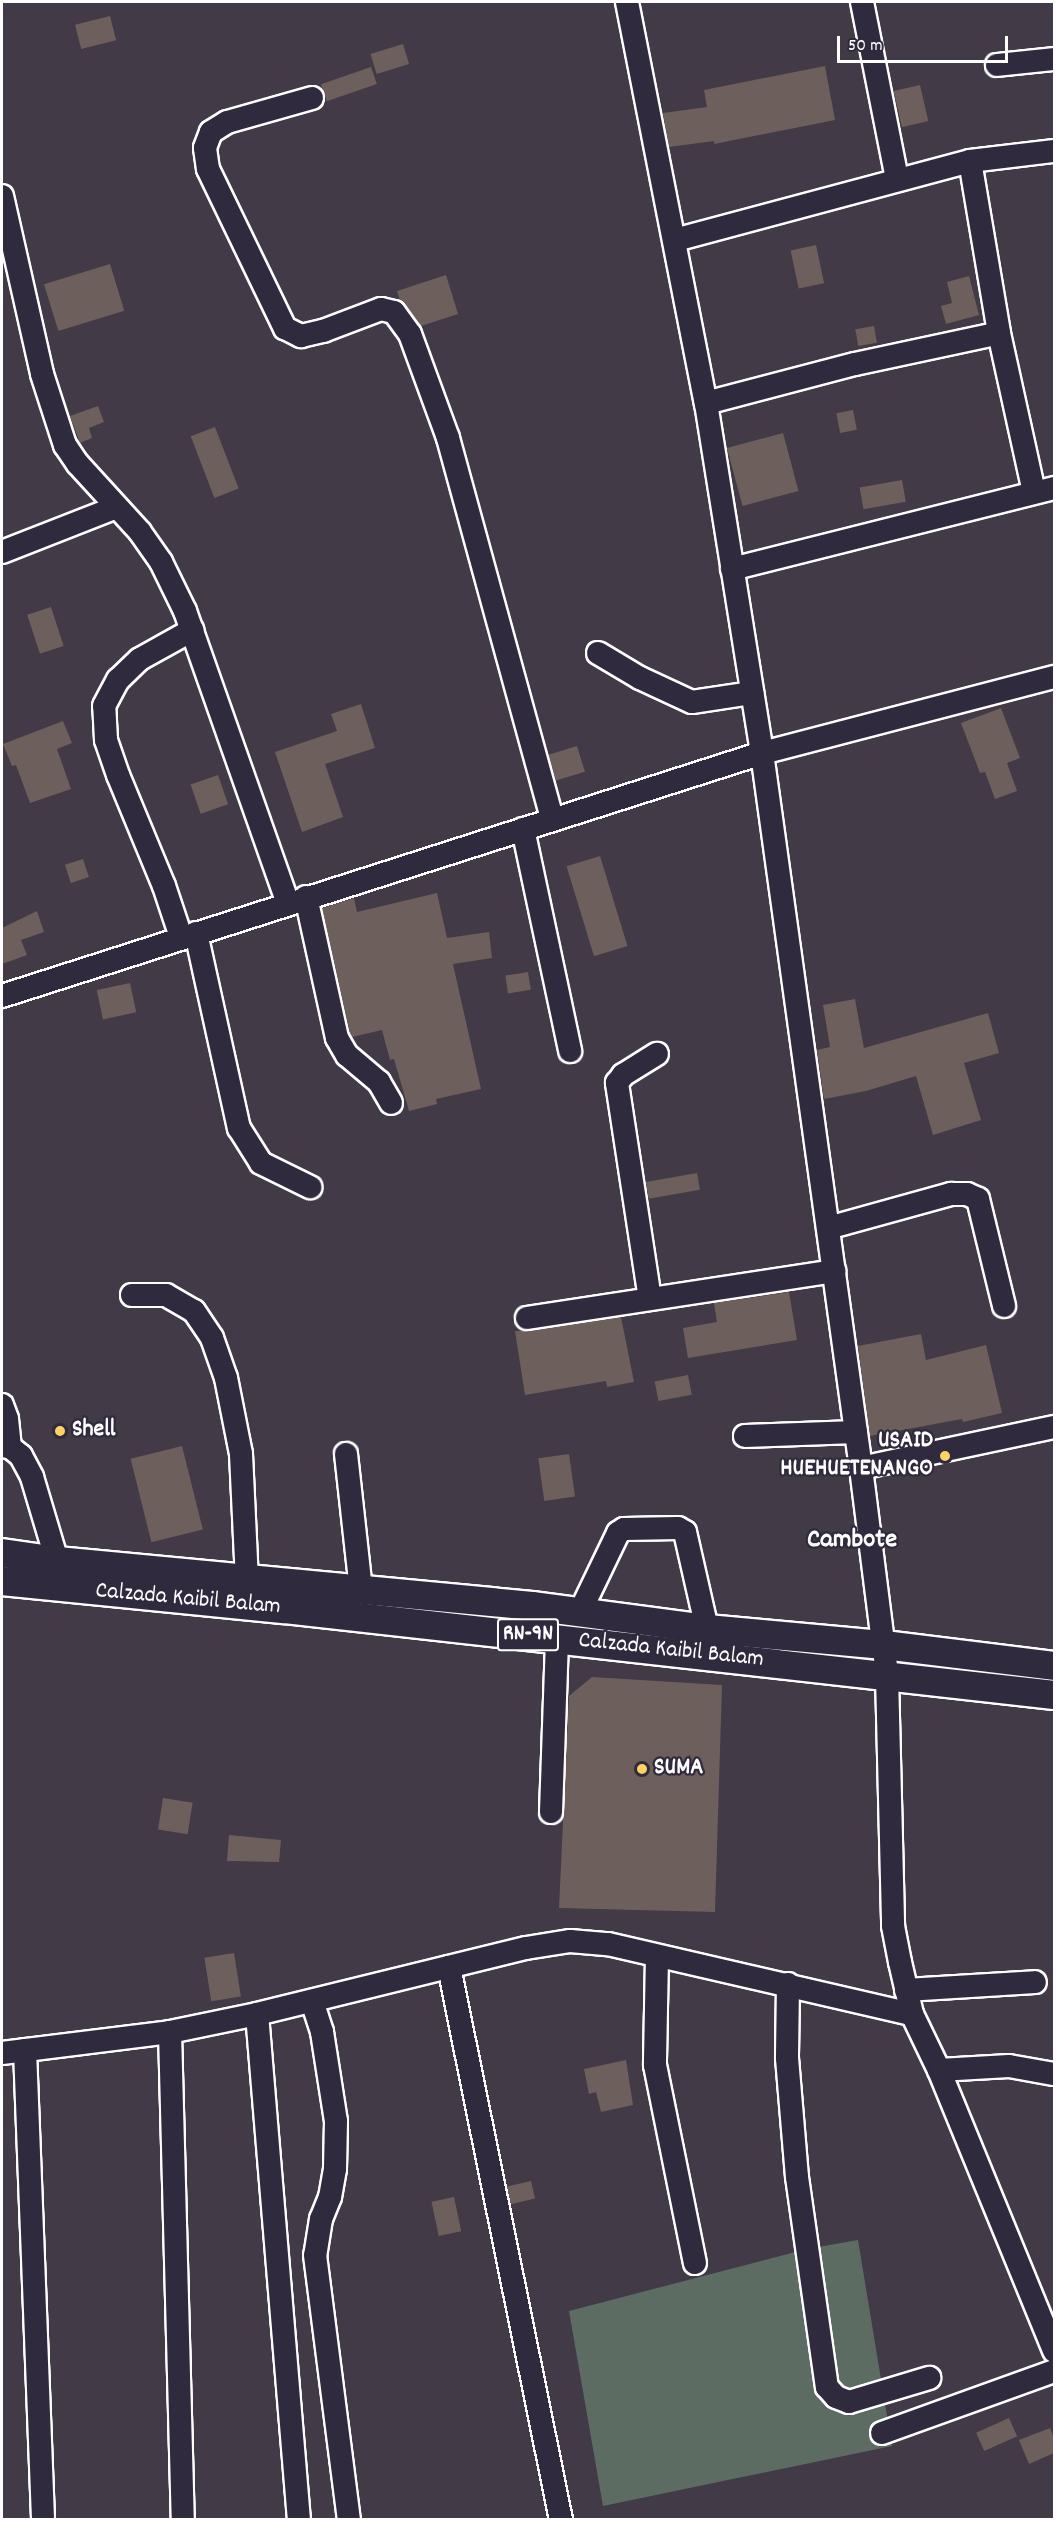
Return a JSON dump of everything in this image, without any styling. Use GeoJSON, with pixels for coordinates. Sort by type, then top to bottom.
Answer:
{"type":"FeatureCollection","features":[{"type":"Feature","properties":{"kind":"main road","name":"Calzada Kaibil Balam"},"geometry":{"type":"LineString","coordinates":[[2,1553],[57,1561],[580,1612],[707,1629],[884,1645],[1054,1666]]}},
{"type":"Feature","properties":{"kind":"main road","name":"Calzada Kaibil Balam"},"geometry":{"type":"LineString","coordinates":[[2,1581],[557,1639],[1054,1695]]}},
{"type":"Feature","properties":{"kind":"street"},"geometry":{"type":"LineString","coordinates":[[627,2],[706,403],[762,753],[834,1271],[887,1675],[893,1926],[912,2013],[939,2070],[1054,2351]]}},
{"type":"Feature","properties":{"kind":"street"},"geometry":{"type":"LineString","coordinates":[[862,2],[897,178]]}},
{"type":"Feature","properties":{"kind":"street"},"geometry":{"type":"LineString","coordinates":[[997,65],[1054,59]]}},
{"type":"Feature","properties":{"kind":"street"},"geometry":{"type":"LineString","coordinates":[[312,98],[227,122],[211,132],[205,148],[208,169],[285,328],[301,336],[323,331],[381,309],[394,312],[410,334],[448,438],[552,819]]}},
{"type":"Feature","properties":{"kind":"street"},"geometry":{"type":"LineString","coordinates":[[675,240],[897,178],[970,161],[1054,151]]}},
{"type":"Feature","properties":{"kind":"street"},"geometry":{"type":"LineString","coordinates":[[732,569],[1044,490],[999,333],[970,161]]}},
{"type":"Feature","properties":{"kind":"street"},"geometry":{"type":"LineString","coordinates":[[2,196],[42,374],[65,445],[78,464],[140,532],[161,562],[192,630],[297,900],[337,1038],[347,1055],[379,1082],[391,1103]]}},
{"type":"Feature","properties":{"kind":"street"},"geometry":{"type":"LineString","coordinates":[[706,403],[855,364],[999,333]]}},
{"type":"Feature","properties":{"kind":"street"},"geometry":{"type":"LineString","coordinates":[[2,552],[117,507]]}},
{"type":"Feature","properties":{"kind":"street"},"geometry":{"type":"LineString","coordinates":[[192,630],[140,659],[118,680],[104,706],[106,740],[164,886],[189,935],[239,1128],[261,1163],[310,1187]]}},
{"type":"Feature","properties":{"kind":"street"},"geometry":{"type":"LineString","coordinates":[[598,652],[640,678],[692,702],[752,693]]}},
{"type":"Feature","properties":{"kind":"street"},"geometry":{"type":"LineString","coordinates":[[3,990],[189,935],[762,753],[1054,677]]}},
{"type":"Feature","properties":{"kind":"street"},"geometry":{"type":"LineString","coordinates":[[523,829],[570,1051]]}},
{"type":"Feature","properties":{"kind":"street"},"geometry":{"type":"LineString","coordinates":[[650,1299],[617,1083],[623,1076],[657,1054]]}},
{"type":"Feature","properties":{"kind":"street"},"geometry":{"type":"LineString","coordinates":[[828,1228],[951,1194],[967,1194],[978,1199],[1005,1306]]}},
{"type":"Feature","properties":{"kind":"street"},"geometry":{"type":"LineString","coordinates":[[527,1318],[834,1271]]}},
{"type":"Feature","properties":{"kind":"street"},"geometry":{"type":"LineString","coordinates":[[132,1295],[166,1295],[194,1311],[212,1338],[226,1378],[241,1454],[247,1579]]}},
{"type":"Feature","properties":{"kind":"street"},"geometry":{"type":"LineString","coordinates":[[2,1405],[7,1419],[6,1447],[21,1456],[32,1477],[57,1561]]}},
{"type":"Feature","properties":{"kind":"street"},"geometry":{"type":"LineString","coordinates":[[861,1468],[1054,1427]]}},
{"type":"Feature","properties":{"kind":"street"},"geometry":{"type":"LineString","coordinates":[[746,1436],[856,1432]]}},
{"type":"Feature","properties":{"kind":"street"},"geometry":{"type":"LineString","coordinates":[[346,1454],[361,1590]]}},
{"type":"Feature","properties":{"kind":"street"},"geometry":{"type":"LineString","coordinates":[[580,1612],[618,1533],[624,1529],[678,1528],[685,1533],[707,1629]]}},
{"type":"Feature","properties":{"kind":"street"},"geometry":{"type":"LineString","coordinates":[[551,1812],[557,1639]]}},
{"type":"Feature","properties":{"kind":"street"},"geometry":{"type":"LineString","coordinates":[[2,2053],[170,2032],[570,1941],[608,1944],[912,2013]]}},
{"type":"Feature","properties":{"kind":"street"},"geometry":{"type":"LineString","coordinates":[[657,1956],[655,2065],[695,2263]]}},
{"type":"Feature","properties":{"kind":"street"},"geometry":{"type":"LineString","coordinates":[[449,1967],[561,2520]]}},
{"type":"Feature","properties":{"kind":"street"},"geometry":{"type":"LineString","coordinates":[[906,1990],[1035,1982]]}},
{"type":"Feature","properties":{"kind":"street"},"geometry":{"type":"LineString","coordinates":[[788,1984],[787,2058],[797,2177],[827,2386],[836,2397],[849,2402],[929,2378]]}},
{"type":"Feature","properties":{"kind":"street"},"geometry":{"type":"LineString","coordinates":[[312,2001],[322,2032],[336,2121],[335,2169],[330,2197],[321,2219],[315,2255],[350,2520]]}},
{"type":"Feature","properties":{"kind":"street"},"geometry":{"type":"LineString","coordinates":[[257,2014],[299,2520]]}},
{"type":"Feature","properties":{"kind":"street"},"geometry":{"type":"LineString","coordinates":[[170,2032],[183,2520]]}},
{"type":"Feature","properties":{"kind":"street"},"geometry":{"type":"LineString","coordinates":[[25,2050],[43,2520]]}},
{"type":"Feature","properties":{"kind":"street"},"geometry":{"type":"LineString","coordinates":[[939,2070],[1009,2066],[1054,2074]]}},
{"type":"Feature","properties":{"kind":"street"},"geometry":{"type":"LineString","coordinates":[[882,2433],[1054,2371]]}},
{"type":"Feature","properties":{"kind":"green space"},"geometry":{"type":"Polygon","coordinates":[[[858,2240],[892,2446],[603,2506],[569,2311],[807,2249],[858,2240]]]}},
{"type":"Feature","properties":{"kind":"building"},"geometry":{"type":"Polygon","coordinates":[[[110,16],[116,40],[81,49],[75,25],[110,16]]]}},
{"type":"Feature","properties":{"kind":"building"},"geometry":{"type":"Polygon","coordinates":[[[403,44],[409,64],[377,74],[370,54],[403,44]]]}},
{"type":"Feature","properties":{"kind":"building"},"geometry":{"type":"Polygon","coordinates":[[[825,66],[835,120],[714,144],[714,141],[669,147],[663,113],[707,107],[704,90],[825,66]]]}},
{"type":"Feature","properties":{"kind":"building"},"geometry":{"type":"Polygon","coordinates":[[[371,67],[377,84],[327,101],[321,84],[371,67]]]}},
{"type":"Feature","properties":{"kind":"building"},"geometry":{"type":"Polygon","coordinates":[[[920,85],[928,121],[902,127],[894,91],[920,85]]]}},
{"type":"Feature","properties":{"kind":"building"},"geometry":{"type":"Polygon","coordinates":[[[816,245],[824,283],[799,289],[791,250],[816,245]]]}},
{"type":"Feature","properties":{"kind":"building"},"geometry":{"type":"Polygon","coordinates":[[[110,264],[124,311],[58,331],[44,284],[110,264]]]}},
{"type":"Feature","properties":{"kind":"building"},"geometry":{"type":"Polygon","coordinates":[[[446,275],[458,314],[421,326],[400,301],[397,291],[446,275]]]}},
{"type":"Feature","properties":{"kind":"building"},"geometry":{"type":"Polygon","coordinates":[[[969,276],[979,315],[946,324],[941,306],[952,303],[947,282],[969,276]]]}},
{"type":"Feature","properties":{"kind":"building"},"geometry":{"type":"Polygon","coordinates":[[[874,326],[877,343],[858,346],[855,329],[874,326]]]}},
{"type":"Feature","properties":{"kind":"building"},"geometry":{"type":"Polygon","coordinates":[[[98,406],[104,422],[89,428],[92,438],[80,443],[70,416],[98,406]]]}},
{"type":"Feature","properties":{"kind":"building"},"geometry":{"type":"Polygon","coordinates":[[[853,410],[857,430],[840,433],[836,413],[853,410]]]}},
{"type":"Feature","properties":{"kind":"building"},"geometry":{"type":"Polygon","coordinates":[[[215,427],[239,489],[214,498],[191,436],[215,427]]]}},
{"type":"Feature","properties":{"kind":"building"},"geometry":{"type":"Polygon","coordinates":[[[783,433],[799,491],[743,506],[727,448],[783,433]]]}},
{"type":"Feature","properties":{"kind":"building"},"geometry":{"type":"Polygon","coordinates":[[[902,480],[906,502],[863,509],[860,487],[902,480]]]}},
{"type":"Feature","properties":{"kind":"building"},"geometry":{"type":"Polygon","coordinates":[[[51,607],[64,646],[40,654],[27,615],[51,607]]]}},
{"type":"Feature","properties":{"kind":"building"},"geometry":{"type":"Polygon","coordinates":[[[361,704],[375,748],[325,764],[343,817],[302,832],[275,752],[337,731],[331,714],[361,704]]]}},
{"type":"Feature","properties":{"kind":"building"},"geometry":{"type":"Polygon","coordinates":[[[1001,708],[1020,758],[1007,763],[1017,791],[995,799],[985,772],[980,773],[961,723],[1001,708]]]}},
{"type":"Feature","properties":{"kind":"building"},"geometry":{"type":"Polygon","coordinates":[[[63,721],[72,743],[57,749],[71,789],[30,803],[16,765],[12,766],[3,744],[63,721]]]}},
{"type":"Feature","properties":{"kind":"building"},"geometry":{"type":"Polygon","coordinates":[[[577,746],[585,772],[556,781],[548,755],[577,746]]]}},
{"type":"Feature","properties":{"kind":"building"},"geometry":{"type":"Polygon","coordinates":[[[218,775],[228,804],[201,814],[191,784],[218,775]]]}},
{"type":"Feature","properties":{"kind":"building"},"geometry":{"type":"Polygon","coordinates":[[[600,856],[627,946],[594,956],[567,866],[600,856]]]}},
{"type":"Feature","properties":{"kind":"building"},"geometry":{"type":"Polygon","coordinates":[[[83,859],[89,877],[71,883],[65,865],[83,859]]]}},
{"type":"Feature","properties":{"kind":"building"},"geometry":{"type":"Polygon","coordinates":[[[437,893],[447,938],[489,932],[492,958],[453,964],[481,1089],[436,1099],[437,1104],[409,1111],[394,1059],[390,1060],[382,1030],[352,1037],[350,1033],[322,908],[354,898],[357,912],[437,893]]]}},
{"type":"Feature","properties":{"kind":"building"},"geometry":{"type":"Polygon","coordinates":[[[37,911],[44,932],[21,940],[27,955],[2,964],[2,928],[37,911]]]}},
{"type":"Feature","properties":{"kind":"building"},"geometry":{"type":"Polygon","coordinates":[[[528,972],[531,990],[508,993],[505,976],[528,972]]]}},
{"type":"Feature","properties":{"kind":"building"},"geometry":{"type":"Polygon","coordinates":[[[130,983],[136,1012],[103,1019],[97,990],[130,983]]]}},
{"type":"Feature","properties":{"kind":"building"},"geometry":{"type":"Polygon","coordinates":[[[855,999],[864,1048],[988,1013],[999,1053],[964,1063],[981,1120],[933,1135],[916,1076],[866,1091],[824,1099],[817,1050],[830,1047],[823,1005],[855,999]]]}},
{"type":"Feature","properties":{"kind":"building"},"geometry":{"type":"Polygon","coordinates":[[[697,1173],[700,1190],[649,1199],[646,1182],[697,1173]]]}},
{"type":"Feature","properties":{"kind":"building"},"geometry":{"type":"Polygon","coordinates":[[[789,1292],[797,1340],[688,1358],[683,1328],[717,1322],[714,1303],[789,1292]]]}},
{"type":"Feature","properties":{"kind":"building"},"geometry":{"type":"Polygon","coordinates":[[[621,1317],[634,1382],[607,1387],[606,1381],[525,1395],[515,1331],[529,1331],[621,1317]]]}},
{"type":"Feature","properties":{"kind":"building"},"geometry":{"type":"Polygon","coordinates":[[[921,1334],[926,1360],[986,1345],[1002,1413],[963,1422],[962,1419],[870,1436],[858,1346],[921,1334]]]}},
{"type":"Feature","properties":{"kind":"building"},"geometry":{"type":"Polygon","coordinates":[[[688,1375],[692,1395],[658,1401],[655,1381],[688,1375]]]}},
{"type":"Feature","properties":{"kind":"building"},"geometry":{"type":"Polygon","coordinates":[[[182,1446],[203,1529],[151,1542],[131,1459],[182,1446]]]}},
{"type":"Feature","properties":{"kind":"building"},"geometry":{"type":"Polygon","coordinates":[[[569,1454],[575,1497],[544,1501],[538,1458],[569,1454]]]}},
{"type":"Feature","properties":{"kind":"building","name":"SUMA"},"geometry":{"type":"Polygon","coordinates":[[[592,1677],[722,1685],[715,1912],[559,1908],[569,1696],[592,1677]]]}},
{"type":"Feature","properties":{"kind":"building"},"geometry":{"type":"Polygon","coordinates":[[[163,1798],[193,1803],[188,1834],[158,1830],[163,1798]]]}},
{"type":"Feature","properties":{"kind":"building"},"geometry":{"type":"Polygon","coordinates":[[[229,1835],[281,1840],[279,1862],[227,1861],[229,1835]]]}},
{"type":"Feature","properties":{"kind":"building"},"geometry":{"type":"Polygon","coordinates":[[[234,1953],[241,1996],[211,2001],[204,1958],[234,1953]]]}},
{"type":"Feature","properties":{"kind":"building"},"geometry":{"type":"Polygon","coordinates":[[[626,2060],[633,2105],[601,2112],[596,2092],[589,2094],[584,2069],[626,2060]]]}},
{"type":"Feature","properties":{"kind":"building"},"geometry":{"type":"Polygon","coordinates":[[[531,2181],[535,2199],[511,2204],[507,2187],[531,2181]]]}},
{"type":"Feature","properties":{"kind":"building"},"geometry":{"type":"Polygon","coordinates":[[[454,2197],[461,2231],[439,2236],[432,2202],[454,2197]]]}},
{"type":"Feature","properties":{"kind":"building"},"geometry":{"type":"Polygon","coordinates":[[[1009,2418],[1017,2436],[984,2451],[976,2433],[1009,2418]]]}},
{"type":"Feature","properties":{"kind":"building"},"geometry":{"type":"Polygon","coordinates":[[[1050,2428],[1054,2439],[1054,2453],[1029,2464],[1019,2440],[1050,2428]]]}},
{"type":"Feature","properties":{"kind":"place","name":"Shell"},"geometry":{"type":"Point","coordinates":[60,1431]}},
{"type":"Feature","properties":{"kind":"place","name":"USAID HUEHUETENANGO"},"geometry":{"type":"Point","coordinates":[945,1456]}},
{"type":"Feature","properties":{"kind":"place","name":"SUMA"},"geometry":{"type":"Point","coordinates":[642,1769]}},
{"type":"Feature","properties":{"kind":"district","name":"Cambote"},"geometry":{"type":"Point","coordinates":[852,1541]}}]}
